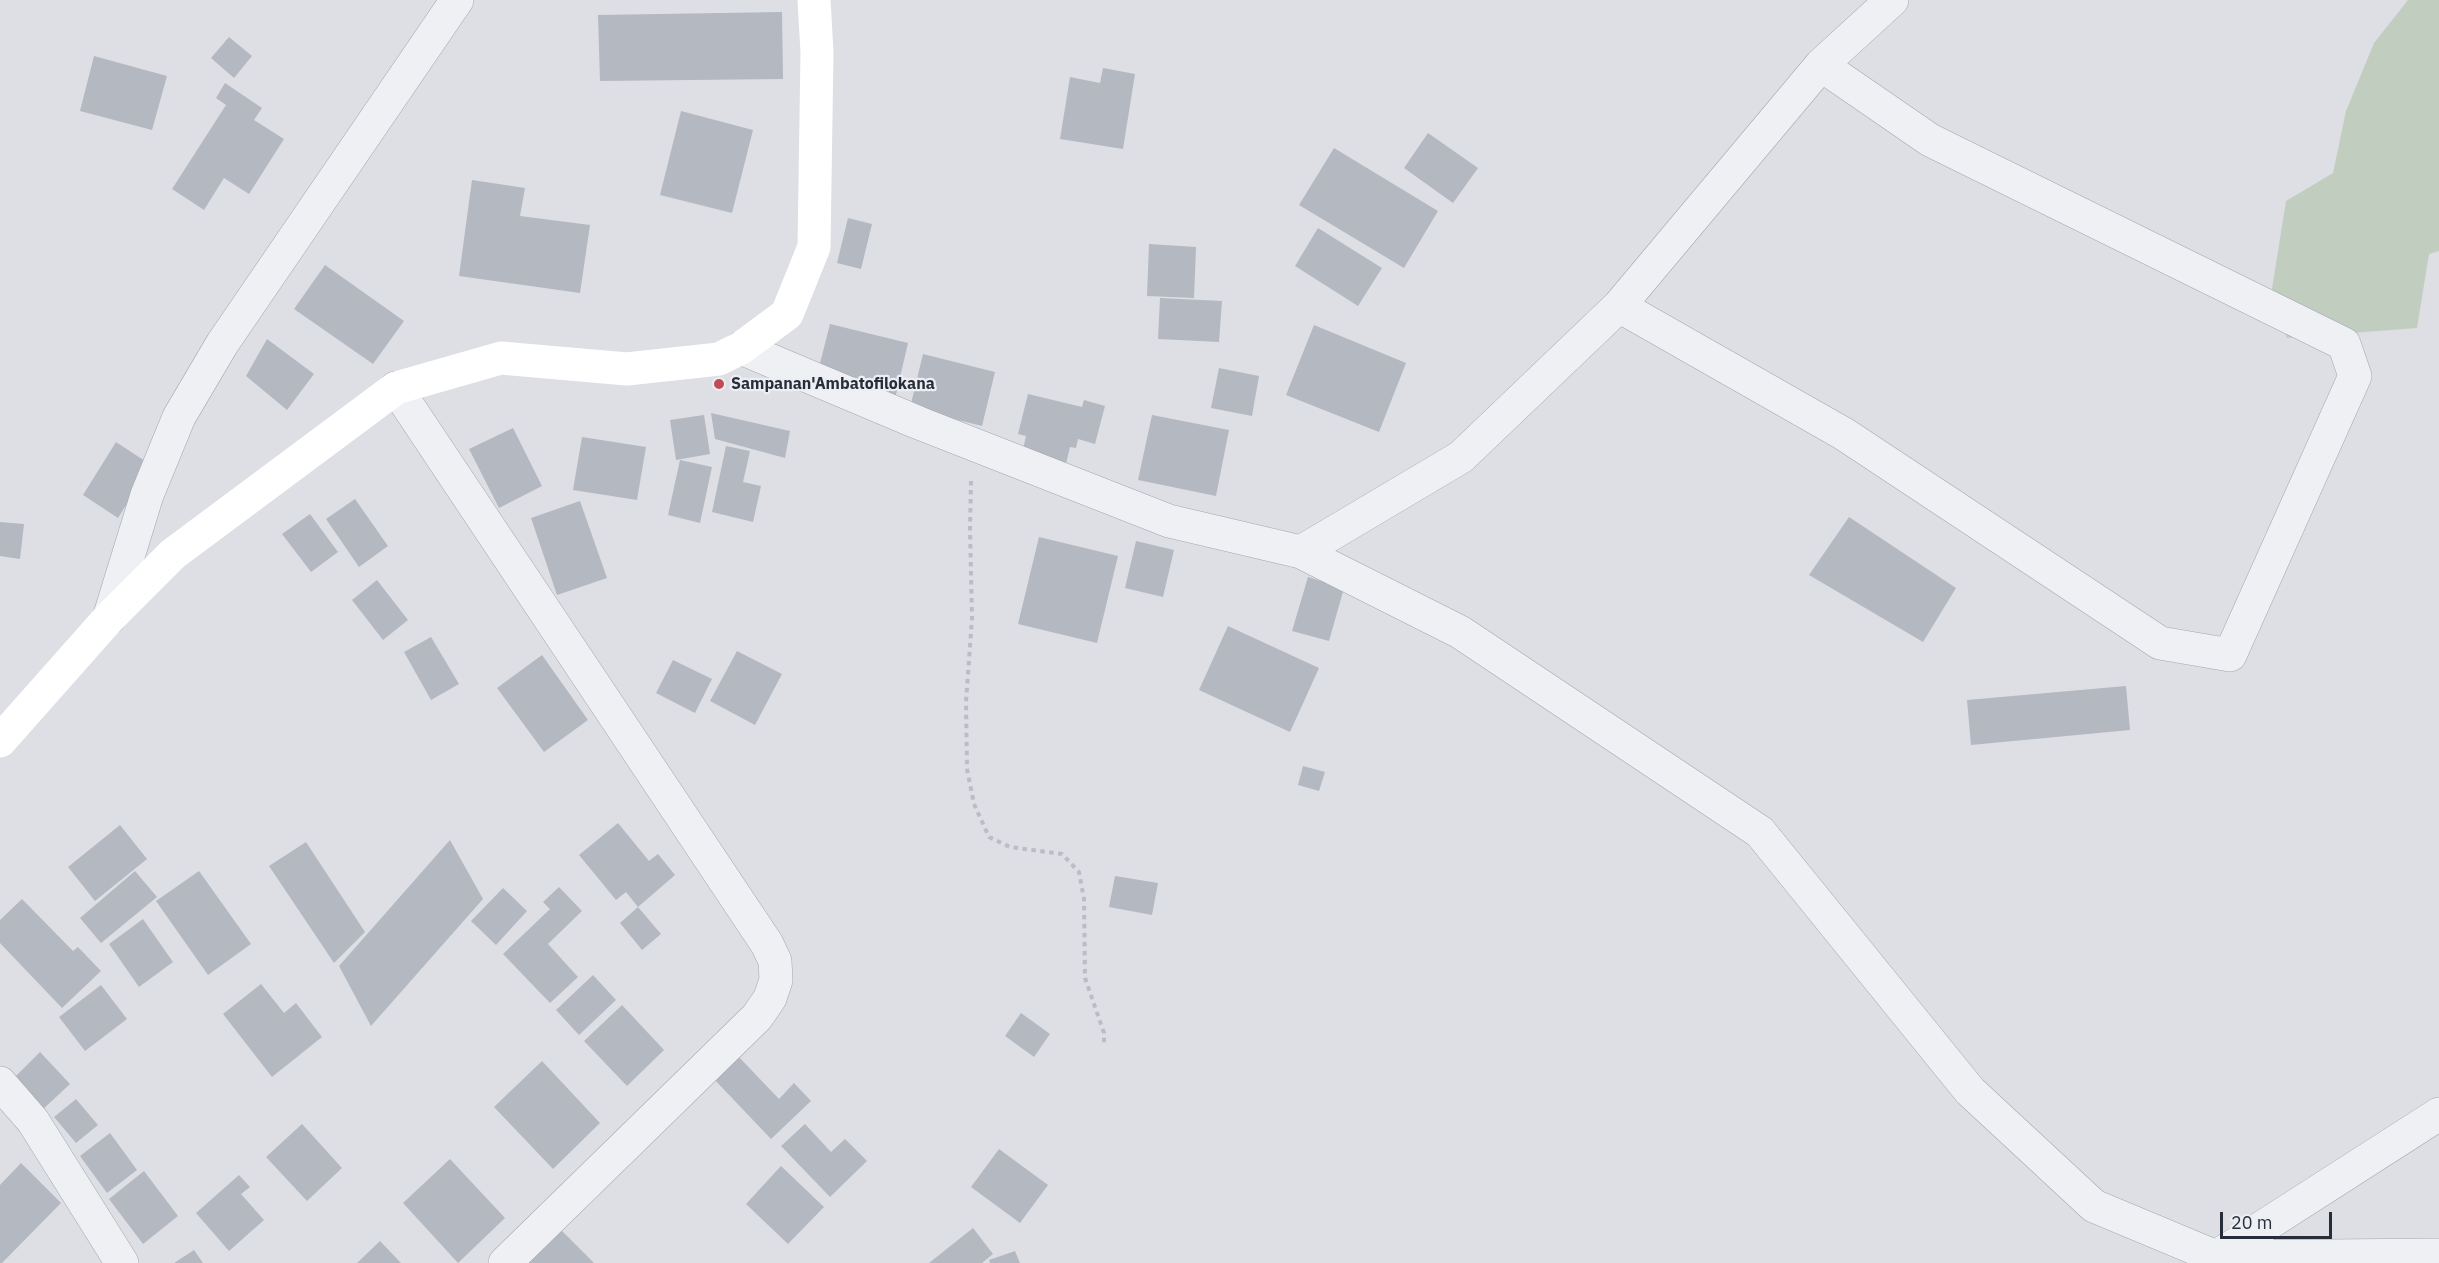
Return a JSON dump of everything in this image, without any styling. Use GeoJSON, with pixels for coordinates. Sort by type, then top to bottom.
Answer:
{"type":"FeatureCollection","features":[{"type":"Feature","properties":{"kind":"street"},"geometry":{"type":"LineString","coordinates":[[109,618],[147,495],[179,417],[222,344],[457,0]]}},
{"type":"Feature","properties":{"kind":"street"},"geometry":{"type":"LineString","coordinates":[[0,741],[109,618],[173,554],[396,388],[501,358],[627,369],[719,359],[741,348],[787,314],[814,247],[817,52],[814,0]]}},
{"type":"Feature","properties":{"kind":"street"},"geometry":{"type":"LineString","coordinates":[[1301,552],[1461,457],[1619,306],[1821,65],[1892,0]]}},
{"type":"Feature","properties":{"kind":"street"},"geometry":{"type":"LineString","coordinates":[[1619,306],[1845,434],[2160,644],[2230,655],[2355,376],[2344,344],[1930,140],[1821,65]]}},
{"type":"Feature","properties":{"kind":"street"},"geometry":{"type":"LineString","coordinates":[[741,348],[972,444],[1169,521],[1301,552],[1460,632],[1760,832],[1970,1091],[2094,1206],[2212,1260],[2439,1255]]}},
{"type":"Feature","properties":{"kind":"street"},"geometry":{"type":"LineString","coordinates":[[396,388],[766,944],[775,961],[776,980],[770,998],[757,1017],[505,1263]]}},
{"type":"Feature","properties":{"kind":"street"},"geometry":{"type":"LineString","coordinates":[[0,1083],[33,1122],[122,1263]]}},
{"type":"Feature","properties":{"kind":"street"},"geometry":{"type":"LineString","coordinates":[[2212,1260],[2439,1114]]}},
{"type":"Feature","properties":{"kind":"path"},"geometry":{"type":"LineString","coordinates":[[972,444],[970,528],[972,618],[966,714],[967,769],[974,804],[989,837],[1010,847],[1062,854],[1079,872],[1084,899],[1085,978],[1104,1033],[1104,1044]]}},
{"type":"Feature","properties":{"kind":"green space"},"geometry":{"type":"Polygon","coordinates":[[[2408,0],[2439,0],[2439,251],[2429,254],[2417,328],[2287,338],[2271,295],[2286,201],[2333,173],[2346,111],[2374,43],[2408,0]]]}},
{"type":"Feature","properties":{"kind":"building"},"geometry":{"type":"Polygon","coordinates":[[[782,12],[783,79],[600,81],[598,15],[782,12]]]}},
{"type":"Feature","properties":{"kind":"building"},"geometry":{"type":"Polygon","coordinates":[[[229,37],[252,56],[234,78],[211,58],[229,37]]]}},
{"type":"Feature","properties":{"kind":"building"},"geometry":{"type":"Polygon","coordinates":[[[94,56],[167,76],[152,130],[80,111],[94,56]]]}},
{"type":"Feature","properties":{"kind":"building"},"geometry":{"type":"Polygon","coordinates":[[[1103,68],[1135,74],[1123,149],[1060,139],[1070,77],[1100,83],[1103,68]]]}},
{"type":"Feature","properties":{"kind":"building"},"geometry":{"type":"Polygon","coordinates":[[[225,83],[262,108],[254,120],[284,139],[249,194],[224,178],[204,210],[172,189],[226,105],[216,98],[225,83]]]}},
{"type":"Feature","properties":{"kind":"building"},"geometry":{"type":"Polygon","coordinates":[[[681,111],[753,130],[732,213],[660,195],[681,111]]]}},
{"type":"Feature","properties":{"kind":"building"},"geometry":{"type":"Polygon","coordinates":[[[1428,133],[1478,168],[1453,203],[1404,168],[1428,133]]]}},
{"type":"Feature","properties":{"kind":"building"},"geometry":{"type":"Polygon","coordinates":[[[1334,148],[1438,211],[1404,268],[1299,205],[1334,148]]]}},
{"type":"Feature","properties":{"kind":"building"},"geometry":{"type":"Polygon","coordinates":[[[472,180],[525,188],[520,216],[590,225],[580,293],[459,276],[472,180]]]}},
{"type":"Feature","properties":{"kind":"building"},"geometry":{"type":"Polygon","coordinates":[[[848,218],[872,224],[861,269],[837,263],[848,218]]]}},
{"type":"Feature","properties":{"kind":"building"},"geometry":{"type":"Polygon","coordinates":[[[1318,228],[1382,268],[1358,306],[1295,266],[1318,228]]]}},
{"type":"Feature","properties":{"kind":"building"},"geometry":{"type":"Polygon","coordinates":[[[1149,244],[1196,247],[1194,298],[1147,296],[1149,244]]]}},
{"type":"Feature","properties":{"kind":"building"},"geometry":{"type":"Polygon","coordinates":[[[325,265],[404,321],[373,364],[294,309],[325,265]]]}},
{"type":"Feature","properties":{"kind":"building"},"geometry":{"type":"Polygon","coordinates":[[[1160,298],[1222,301],[1219,342],[1158,339],[1160,298]]]}},
{"type":"Feature","properties":{"kind":"building"},"geometry":{"type":"Polygon","coordinates":[[[830,324],[908,343],[895,399],[816,379],[830,324]]]}},
{"type":"Feature","properties":{"kind":"building"},"geometry":{"type":"Polygon","coordinates":[[[1314,325],[1406,363],[1379,432],[1286,395],[1314,325]]]}},
{"type":"Feature","properties":{"kind":"building"},"geometry":{"type":"Polygon","coordinates":[[[267,339],[314,374],[287,410],[246,376],[267,339]]]}},
{"type":"Feature","properties":{"kind":"building"},"geometry":{"type":"Polygon","coordinates":[[[923,354],[995,372],[982,426],[910,408],[923,354]]]}},
{"type":"Feature","properties":{"kind":"building"},"geometry":{"type":"Polygon","coordinates":[[[1219,368],[1259,376],[1252,416],[1211,408],[1219,368]]]}},
{"type":"Feature","properties":{"kind":"building"},"geometry":{"type":"Polygon","coordinates":[[[1028,394],[1082,407],[1084,400],[1105,406],[1095,444],[1078,439],[1076,448],[1070,447],[1064,472],[1020,462],[1026,436],[1018,434],[1028,394]]]}},
{"type":"Feature","properties":{"kind":"building"},"geometry":{"type":"Polygon","coordinates":[[[711,413],[790,431],[785,458],[715,439],[711,413]]]}},
{"type":"Feature","properties":{"kind":"building"},"geometry":{"type":"Polygon","coordinates":[[[704,415],[710,454],[676,460],[670,420],[704,415]]]}},
{"type":"Feature","properties":{"kind":"building"},"geometry":{"type":"Polygon","coordinates":[[[1152,415],[1229,430],[1216,496],[1138,480],[1152,415]]]}},
{"type":"Feature","properties":{"kind":"building"},"geometry":{"type":"Polygon","coordinates":[[[513,428],[542,486],[499,508],[469,449],[513,428]]]}},
{"type":"Feature","properties":{"kind":"building"},"geometry":{"type":"Polygon","coordinates":[[[582,437],[646,447],[637,500],[573,490],[582,437]]]}},
{"type":"Feature","properties":{"kind":"building"},"geometry":{"type":"Polygon","coordinates":[[[116,442],[151,465],[118,518],[83,495],[116,442]]]}},
{"type":"Feature","properties":{"kind":"building"},"geometry":{"type":"Polygon","coordinates":[[[726,446],[750,451],[743,482],[761,486],[753,522],[712,512],[726,446]]]}},
{"type":"Feature","properties":{"kind":"building"},"geometry":{"type":"Polygon","coordinates":[[[680,460],[712,467],[700,523],[668,515],[680,460]]]}},
{"type":"Feature","properties":{"kind":"building"},"geometry":{"type":"Polygon","coordinates":[[[355,499],[388,546],[359,567],[326,519],[355,499]]]}},
{"type":"Feature","properties":{"kind":"building"},"geometry":{"type":"Polygon","coordinates":[[[580,501],[607,578],[557,595],[531,518],[580,501]]]}},
{"type":"Feature","properties":{"kind":"building"},"geometry":{"type":"Polygon","coordinates":[[[310,514],[338,552],[311,572],[282,534],[310,514]]]}},
{"type":"Feature","properties":{"kind":"building"},"geometry":{"type":"Polygon","coordinates":[[[1849,517],[1956,588],[1923,642],[1809,575],[1849,517]]]}},
{"type":"Feature","properties":{"kind":"building"},"geometry":{"type":"Polygon","coordinates":[[[0,522],[24,524],[20,559],[0,556],[0,522]]]}},
{"type":"Feature","properties":{"kind":"building"},"geometry":{"type":"Polygon","coordinates":[[[1039,537],[1118,556],[1097,643],[1018,624],[1039,537]]]}},
{"type":"Feature","properties":{"kind":"building"},"geometry":{"type":"Polygon","coordinates":[[[1136,541],[1174,550],[1163,597],[1125,588],[1136,541]]]}},
{"type":"Feature","properties":{"kind":"building"},"geometry":{"type":"Polygon","coordinates":[[[1308,577],[1344,588],[1329,641],[1292,631],[1308,577]]]}},
{"type":"Feature","properties":{"kind":"building"},"geometry":{"type":"Polygon","coordinates":[[[377,580],[408,620],[383,640],[352,600],[377,580]]]}},
{"type":"Feature","properties":{"kind":"building"},"geometry":{"type":"Polygon","coordinates":[[[1228,626],[1319,668],[1290,732],[1199,690],[1228,626]]]}},
{"type":"Feature","properties":{"kind":"building"},"geometry":{"type":"Polygon","coordinates":[[[431,637],[459,684],[431,700],[404,652],[431,637]]]}},
{"type":"Feature","properties":{"kind":"building"},"geometry":{"type":"Polygon","coordinates":[[[737,651],[782,674],[755,725],[710,701],[737,651]]]}},
{"type":"Feature","properties":{"kind":"building"},"geometry":{"type":"Polygon","coordinates":[[[542,655],[588,720],[544,752],[497,688],[542,655]]]}},
{"type":"Feature","properties":{"kind":"building"},"geometry":{"type":"Polygon","coordinates":[[[673,660],[712,679],[695,713],[656,693],[673,660]]]}},
{"type":"Feature","properties":{"kind":"building"},"geometry":{"type":"Polygon","coordinates":[[[2126,686],[2130,730],[1971,745],[1967,700],[2126,686]]]}},
{"type":"Feature","properties":{"kind":"building"},"geometry":{"type":"Polygon","coordinates":[[[1303,766],[1325,772],[1319,791],[1298,785],[1303,766]]]}},
{"type":"Feature","properties":{"kind":"building"},"geometry":{"type":"Polygon","coordinates":[[[618,823],[649,861],[658,854],[675,875],[638,907],[626,892],[616,900],[579,855],[618,823]]]}},
{"type":"Feature","properties":{"kind":"building"},"geometry":{"type":"Polygon","coordinates":[[[120,825],[147,859],[95,901],[68,867],[120,825]]]}},
{"type":"Feature","properties":{"kind":"building"},"geometry":{"type":"Polygon","coordinates":[[[450,840],[483,899],[371,1026],[339,966],[450,840]]]}},
{"type":"Feature","properties":{"kind":"building"},"geometry":{"type":"Polygon","coordinates":[[[306,842],[365,932],[334,963],[269,866],[306,842]]]}},
{"type":"Feature","properties":{"kind":"building"},"geometry":{"type":"Polygon","coordinates":[[[135,871],[157,897],[101,943],[80,918],[135,871]]]}},
{"type":"Feature","properties":{"kind":"building"},"geometry":{"type":"Polygon","coordinates":[[[199,871],[251,944],[208,975],[156,901],[199,871]]]}},
{"type":"Feature","properties":{"kind":"building"},"geometry":{"type":"Polygon","coordinates":[[[1115,876],[1158,883],[1152,915],[1109,907],[1115,876]]]}},
{"type":"Feature","properties":{"kind":"building"},"geometry":{"type":"Polygon","coordinates":[[[559,887],[582,911],[548,944],[578,977],[550,1003],[503,954],[550,909],[543,902],[559,887]]]}},
{"type":"Feature","properties":{"kind":"building"},"geometry":{"type":"Polygon","coordinates":[[[503,888],[527,911],[496,945],[471,921],[503,888]]]}},
{"type":"Feature","properties":{"kind":"building"},"geometry":{"type":"Polygon","coordinates":[[[22,899],[73,951],[78,947],[101,971],[62,1008],[0,943],[0,920],[22,899]]]}},
{"type":"Feature","properties":{"kind":"building"},"geometry":{"type":"Polygon","coordinates":[[[638,907],[661,934],[642,950],[620,923],[638,907]]]}},
{"type":"Feature","properties":{"kind":"building"},"geometry":{"type":"Polygon","coordinates":[[[143,919],[173,962],[139,987],[109,944],[143,919]]]}},
{"type":"Feature","properties":{"kind":"building"},"geometry":{"type":"Polygon","coordinates":[[[593,975],[616,1000],[579,1035],[556,1010],[593,975]]]}},
{"type":"Feature","properties":{"kind":"building"},"geometry":{"type":"Polygon","coordinates":[[[261,984],[284,1013],[296,1003],[322,1037],[272,1077],[223,1014],[261,984]]]}},
{"type":"Feature","properties":{"kind":"building"},"geometry":{"type":"Polygon","coordinates":[[[101,985],[127,1019],[85,1051],[59,1017],[101,985]]]}},
{"type":"Feature","properties":{"kind":"building"},"geometry":{"type":"Polygon","coordinates":[[[622,1005],[664,1050],[627,1086],[584,1041],[622,1005]]]}},
{"type":"Feature","properties":{"kind":"building"},"geometry":{"type":"Polygon","coordinates":[[[1021,1013],[1050,1034],[1034,1057],[1005,1036],[1021,1013]]]}},
{"type":"Feature","properties":{"kind":"building"},"geometry":{"type":"Polygon","coordinates":[[[40,1052],[70,1084],[41,1111],[12,1080],[40,1052]]]}},
{"type":"Feature","properties":{"kind":"building"},"geometry":{"type":"Polygon","coordinates":[[[737,1055],[779,1099],[794,1083],[811,1101],[771,1139],[713,1078],[737,1055]]]}},
{"type":"Feature","properties":{"kind":"building"},"geometry":{"type":"Polygon","coordinates":[[[542,1061],[600,1123],[553,1169],[494,1107],[542,1061]]]}},
{"type":"Feature","properties":{"kind":"building"},"geometry":{"type":"Polygon","coordinates":[[[76,1099],[98,1125],[76,1143],[54,1117],[76,1099]]]}},
{"type":"Feature","properties":{"kind":"building"},"geometry":{"type":"Polygon","coordinates":[[[302,1124],[342,1168],[307,1201],[266,1157],[302,1124]]]}},
{"type":"Feature","properties":{"kind":"building"},"geometry":{"type":"Polygon","coordinates":[[[805,1124],[831,1152],[845,1139],[867,1161],[830,1197],[781,1146],[805,1124]]]}},
{"type":"Feature","properties":{"kind":"building"},"geometry":{"type":"Polygon","coordinates":[[[110,1133],[137,1170],[107,1193],[80,1156],[110,1133]]]}},
{"type":"Feature","properties":{"kind":"building"},"geometry":{"type":"Polygon","coordinates":[[[999,1149],[1048,1185],[1020,1223],[971,1187],[999,1149]]]}},
{"type":"Feature","properties":{"kind":"building"},"geometry":{"type":"Polygon","coordinates":[[[450,1159],[505,1218],[458,1263],[403,1203],[450,1159]]]}},
{"type":"Feature","properties":{"kind":"building"},"geometry":{"type":"Polygon","coordinates":[[[21,1163],[61,1203],[0,1263],[0,1185],[21,1163]]]}},
{"type":"Feature","properties":{"kind":"building"},"geometry":{"type":"Polygon","coordinates":[[[781,1166],[824,1207],[788,1244],[746,1204],[781,1166]]]}},
{"type":"Feature","properties":{"kind":"building"},"geometry":{"type":"Polygon","coordinates":[[[144,1171],[178,1216],[143,1244],[109,1199],[144,1171]]]}},
{"type":"Feature","properties":{"kind":"building"},"geometry":{"type":"Polygon","coordinates":[[[239,1175],[250,1187],[241,1194],[264,1220],[229,1251],[196,1213],[239,1175]]]}},
{"type":"Feature","properties":{"kind":"building"},"geometry":{"type":"Polygon","coordinates":[[[556,1225],[594,1263],[524,1263],[556,1225]]]}},
{"type":"Feature","properties":{"kind":"building"},"geometry":{"type":"Polygon","coordinates":[[[973,1228],[993,1254],[982,1263],[929,1263],[973,1228]]]}},
{"type":"Feature","properties":{"kind":"building"},"geometry":{"type":"Polygon","coordinates":[[[380,1241],[401,1263],[357,1263],[380,1241]]]}},
{"type":"Feature","properties":{"kind":"building"},"geometry":{"type":"Polygon","coordinates":[[[194,1250],[203,1263],[174,1263],[194,1250]]]}},
{"type":"Feature","properties":{"kind":"building"},"geometry":{"type":"Polygon","coordinates":[[[1015,1251],[1020,1263],[990,1263],[989,1260],[1015,1251]]]}},
{"type":"Feature","properties":{"kind":"place","name":"Sampanan'Ambatofilokana"},"geometry":{"type":"Point","coordinates":[719,384]}}]}
